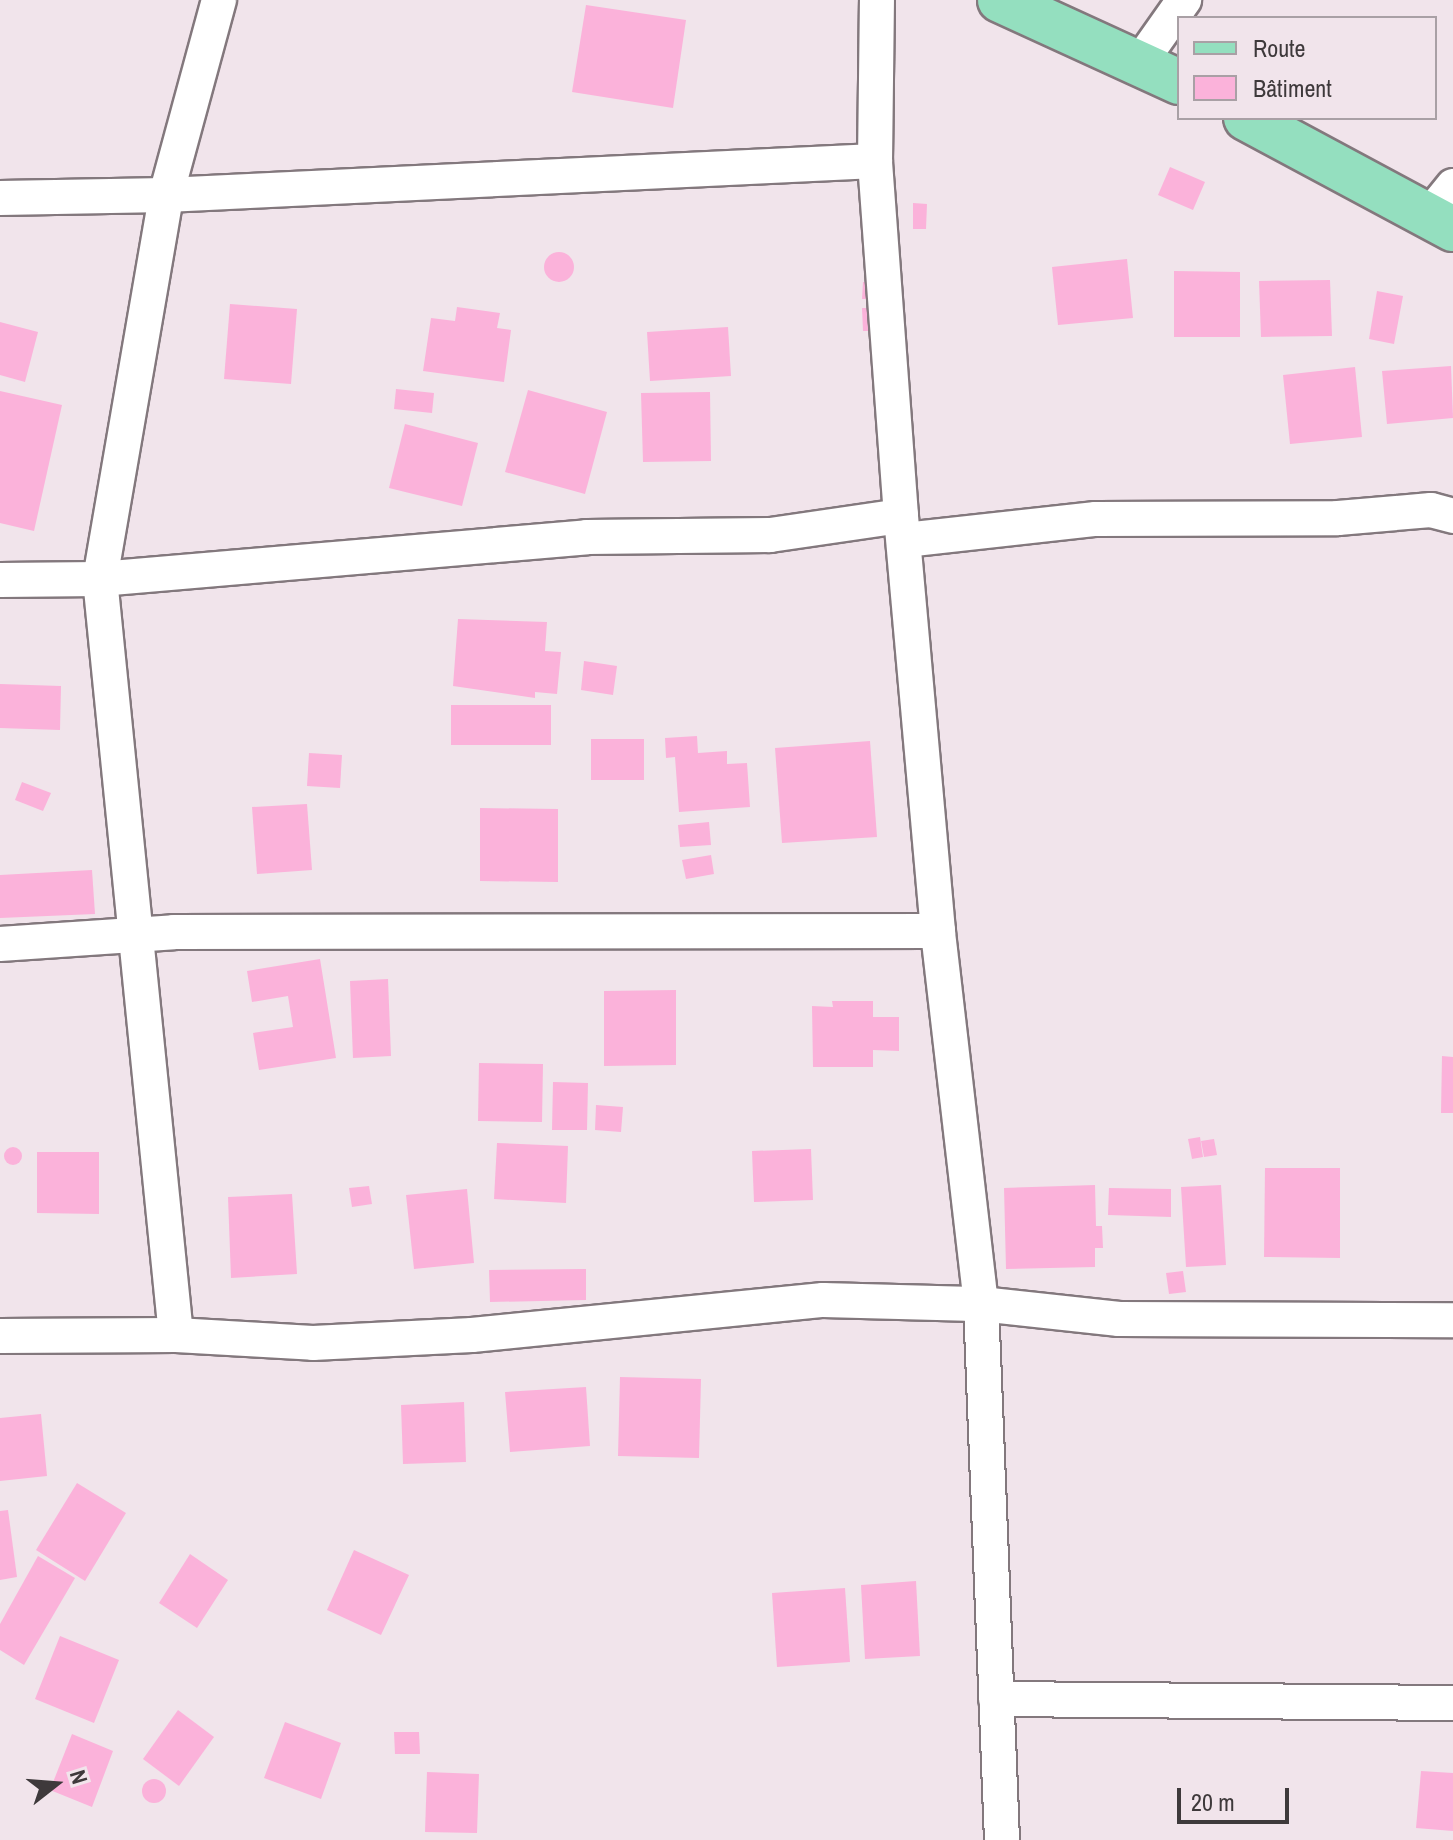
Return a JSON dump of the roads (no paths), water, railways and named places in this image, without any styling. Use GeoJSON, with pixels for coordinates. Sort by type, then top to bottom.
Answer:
{"type":"FeatureCollection","features":[{"type":"Feature","properties":{"kind":"main road"},"geometry":{"type":"LineString","coordinates":[[1000,0],[1141,61],[1177,81]]}},
{"type":"Feature","properties":{"kind":"main road"},"geometry":{"type":"LineString","coordinates":[[1250,120],[1445,211]]}},
{"type":"Feature","properties":{"kind":"street"},"geometry":{"type":"LineString","coordinates":[[176,1335],[133,935],[100,579],[166,195],[219,0]]}},
{"type":"Feature","properties":{"kind":"street"},"geometry":{"type":"LineString","coordinates":[[877,0],[875,161],[903,528],[938,931],[981,1304],[1002,1840]]}},
{"type":"Feature","properties":{"kind":"street"},"geometry":{"type":"LineString","coordinates":[[1141,61],[1184,0]]}},
{"type":"Feature","properties":{"kind":"street"},"geometry":{"type":"LineString","coordinates":[[0,198],[166,195],[875,161]]}},
{"type":"Feature","properties":{"kind":"street"},"geometry":{"type":"LineString","coordinates":[[0,580],[100,579],[587,537],[770,535],[1096,519],[1338,518],[1431,510],[1453,516]]}},
{"type":"Feature","properties":{"kind":"street"},"geometry":{"type":"LineString","coordinates":[[0,944],[133,935],[938,931]]}},
{"type":"Feature","properties":{"kind":"street"},"geometry":{"type":"LineString","coordinates":[[0,1336],[176,1335],[313,1343],[472,1335],[823,1300],[981,1304],[1119,1319],[1453,1320]]}},
{"type":"Feature","properties":{"kind":"street"},"geometry":{"type":"LineString","coordinates":[[996,1699],[1453,1703]]}}]}
